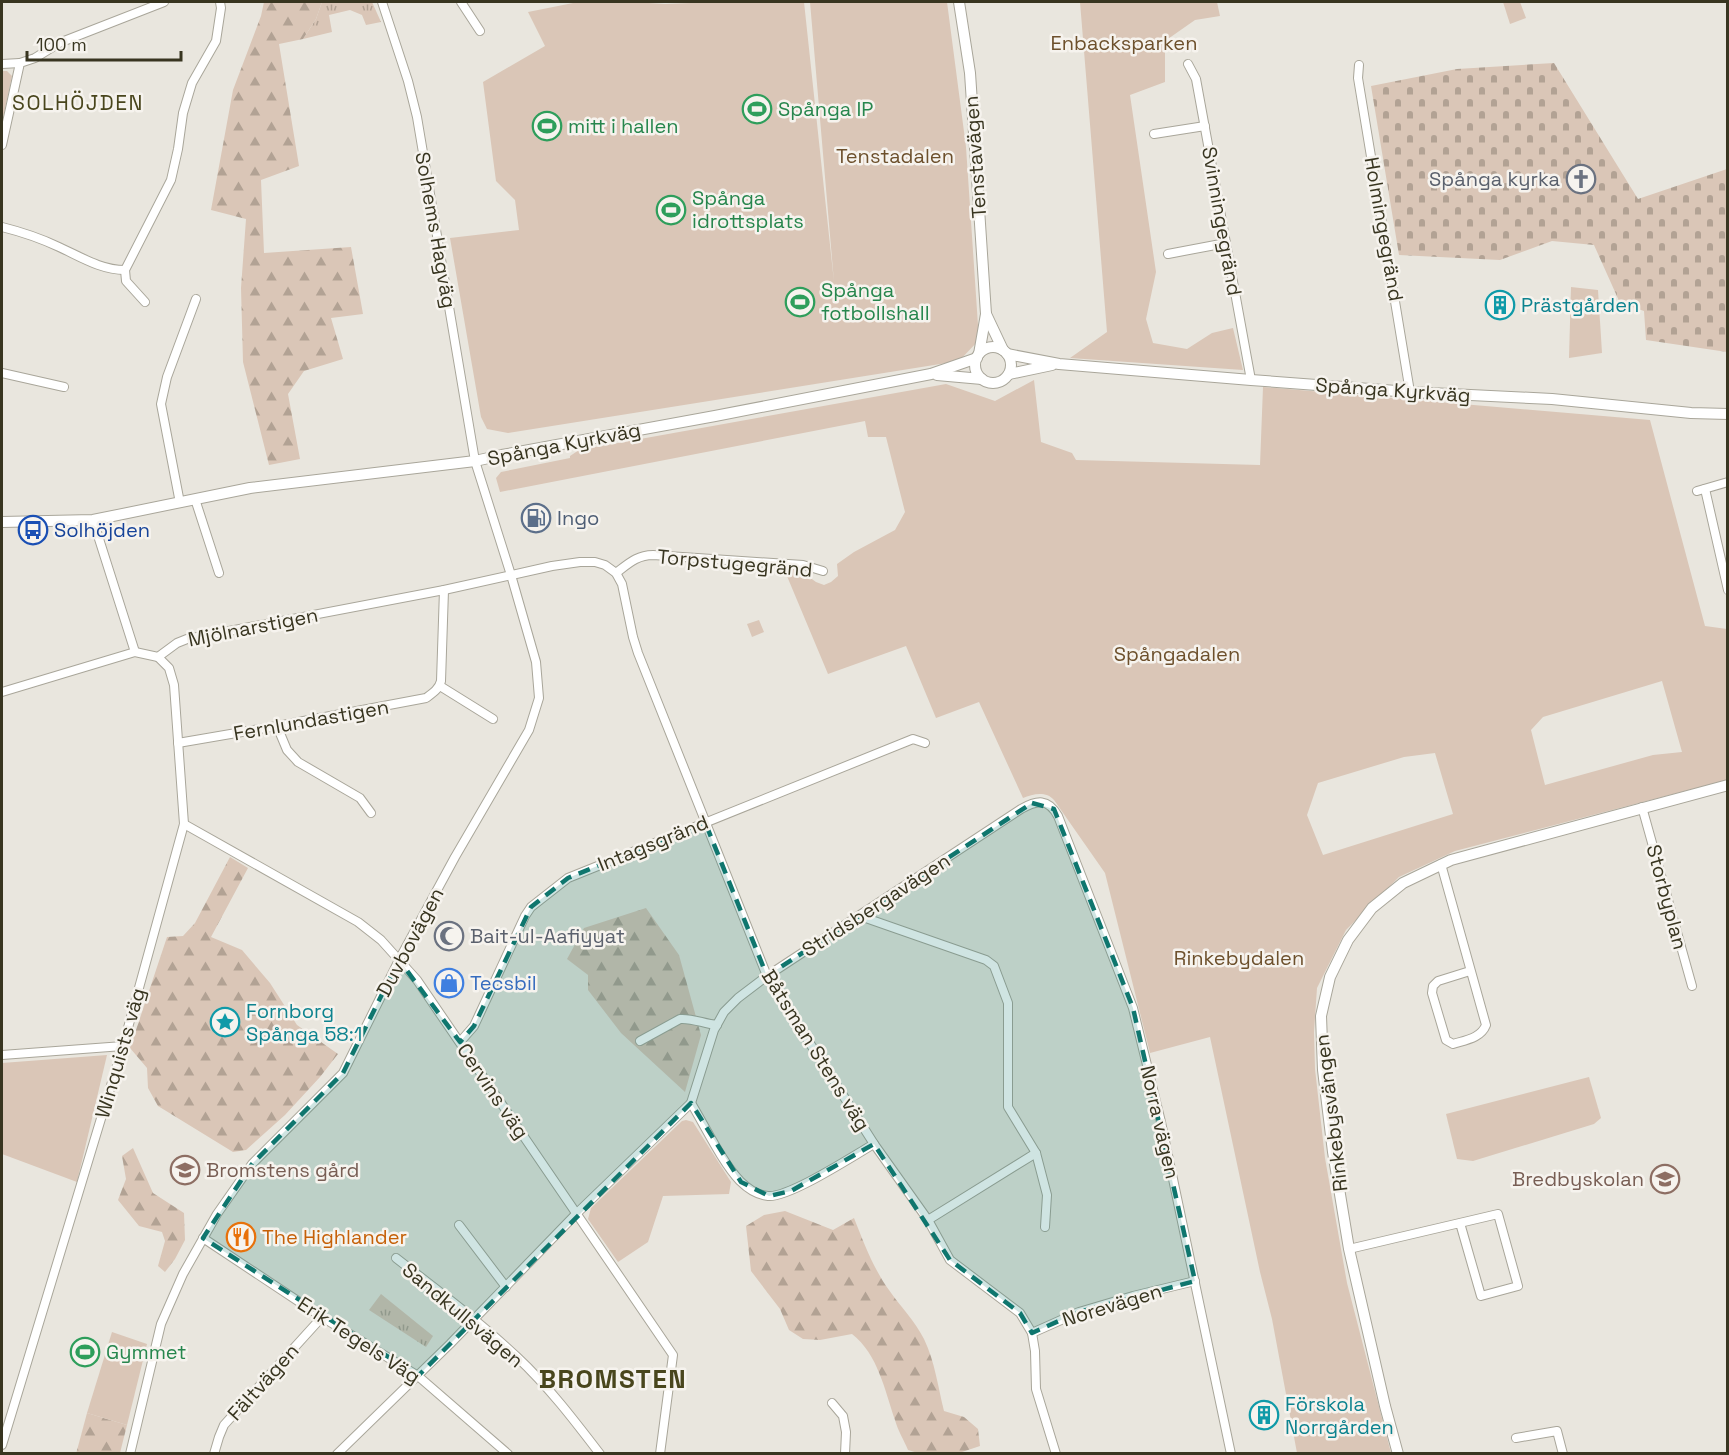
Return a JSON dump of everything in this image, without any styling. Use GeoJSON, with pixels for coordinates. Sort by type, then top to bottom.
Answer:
{"type":"FeatureCollection","features":[{"type":"Feature","properties":{"kind":"street"},"geometry":{"type":"LineString","coordinates":[[2,64],[20,63],[35,58],[59,43],[164,2]]}},
{"type":"Feature","properties":{"kind":"street"},"geometry":{"type":"LineString","coordinates":[[145,303],[126,281],[125,270],[171,180],[183,113],[192,83],[216,41],[220,2]]}},
{"type":"Feature","properties":{"kind":"street","name":"Solhems Hagväg"},"geometry":{"type":"LineString","coordinates":[[382,2],[408,81],[417,117],[475,461]]}},
{"type":"Feature","properties":{"kind":"street"},"geometry":{"type":"LineString","coordinates":[[460,2],[480,31]]}},
{"type":"Feature","properties":{"kind":"street","name":"Tenstavägen"},"geometry":{"type":"LineString","coordinates":[[959,2],[970,73],[986,314],[978,356]]}},
{"type":"Feature","properties":{"kind":"street"},"geometry":{"type":"LineString","coordinates":[[2,146],[20,63]]}},
{"type":"Feature","properties":{"kind":"street","name":"Svinningegränd"},"geometry":{"type":"LineString","coordinates":[[1188,64],[1196,79],[1251,380]]}},
{"type":"Feature","properties":{"kind":"street","name":"Holmingegränd"},"geometry":{"type":"LineString","coordinates":[[1359,65],[1358,78],[1410,392]]}},
{"type":"Feature","properties":{"kind":"street"},"geometry":{"type":"LineString","coordinates":[[1154,134],[1205,126]]}},
{"type":"Feature","properties":{"kind":"street"},"geometry":{"type":"LineString","coordinates":[[2,227],[25,233],[95,265],[125,270]]}},
{"type":"Feature","properties":{"kind":"street"},"geometry":{"type":"LineString","coordinates":[[1168,254],[1226,243]]}},
{"type":"Feature","properties":{"kind":"street"},"geometry":{"type":"LineString","coordinates":[[180,502],[161,404],[167,377],[196,298]]}},
{"type":"Feature","properties":{"kind":"street","name":"Tenstavägen"},"geometry":{"type":"LineString","coordinates":[[986,314],[1005,352]]}},
{"type":"Feature","properties":{"kind":"street"},"geometry":{"type":"LineString","coordinates":[[988,348],[999,348],[1005,352],[1011,364],[1006,378],[996,383],[978,376],[975,367],[978,356],[988,348]]}},
{"type":"Feature","properties":{"kind":"street","name":"Spånga Kyrkväg"},"geometry":{"type":"LineString","coordinates":[[1005,352],[1059,364],[1410,392],[1552,399],[1691,413],[1728,414]]}},
{"type":"Feature","properties":{"kind":"street","name":"Spånga Kyrkväg"},"geometry":{"type":"LineString","coordinates":[[2,522],[93,520],[250,489],[475,461],[502,454],[931,374],[978,356]]}},
{"type":"Feature","properties":{"kind":"street","name":"Spånga Kyrkväg"},"geometry":{"type":"LineString","coordinates":[[1009,374],[1059,364]]}},
{"type":"Feature","properties":{"kind":"street"},"geometry":{"type":"LineString","coordinates":[[2,373],[64,387]]}},
{"type":"Feature","properties":{"kind":"street","name":"Spånga Kyrkväg"},"geometry":{"type":"LineString","coordinates":[[931,374],[982,379]]}},
{"type":"Feature","properties":{"kind":"street","name":"Duvbovägen"},"geometry":{"type":"LineString","coordinates":[[130,1454],[161,1324],[183,1274],[217,1214],[252,1164],[343,1073],[399,960],[528,730],[539,699],[536,662],[512,575],[475,461]]}},
{"type":"Feature","properties":{"kind":"street"},"geometry":{"type":"LineString","coordinates":[[1728,482],[1701,490],[1728,590]]}},
{"type":"Feature","properties":{"kind":"street"},"geometry":{"type":"LineString","coordinates":[[195,499],[219,573]]}},
{"type":"Feature","properties":{"kind":"street"},"geometry":{"type":"LineString","coordinates":[[93,520],[135,652]]}},
{"type":"Feature","properties":{"kind":"street","name":"Torpstugegränd"},"geometry":{"type":"LineString","coordinates":[[616,573],[636,558],[645,555],[803,565],[823,571]]}},
{"type":"Feature","properties":{"kind":"street"},"geometry":{"type":"LineString","coordinates":[[512,575],[580,562],[605,565],[616,573]]}},
{"type":"Feature","properties":{"kind":"street","name":"Båtsman Stens väg"},"geometry":{"type":"LineString","coordinates":[[616,573],[622,584],[638,653],[767,976],[874,1144],[928,1220],[950,1260],[1020,1313],[1032,1333],[1036,1389],[1056,1454]]}},
{"type":"Feature","properties":{"kind":"street","name":"Mjölnarstigen"},"geometry":{"type":"LineString","coordinates":[[158,657],[177,643],[187,639],[512,575]]}},
{"type":"Feature","properties":{"kind":"street"},"geometry":{"type":"LineString","coordinates":[[444,590],[440,686],[492,719]]}},
{"type":"Feature","properties":{"kind":"street"},"geometry":{"type":"LineString","coordinates":[[2,692],[135,652],[158,657]]}},
{"type":"Feature","properties":{"kind":"street","name":"Winquists väg"},"geometry":{"type":"LineString","coordinates":[[2,1445],[123,1046],[184,824],[174,684],[169,668],[158,657]]}},
{"type":"Feature","properties":{"kind":"street","name":"Fernlundastigen"},"geometry":{"type":"LineString","coordinates":[[178,743],[426,698],[440,686]]}},
{"type":"Feature","properties":{"kind":"street"},"geometry":{"type":"LineString","coordinates":[[277,726],[286,750],[298,762],[360,798],[371,813]]}},
{"type":"Feature","properties":{"kind":"street","name":"Intagsgränd"},"geometry":{"type":"LineString","coordinates":[[460,1042],[474,1026],[525,916],[531,907],[568,878],[913,739],[925,743]]}},
{"type":"Feature","properties":{"kind":"street","name":"Rinkebysvängen"},"geometry":{"type":"LineString","coordinates":[[1398,1454],[1349,1249],[1333,1152],[1323,1070],[1321,1016],[1330,977],[1348,940],[1372,908],[1403,883],[1441,864],[1728,784]]}},
{"type":"Feature","properties":{"kind":"street","name":"Stridsbergavägen"},"geometry":{"type":"LineString","coordinates":[[337,1454],[474,1320],[576,1214],[692,1103],[717,1025],[723,1012],[738,998],[767,976],[1021,809],[1032,803],[1048,804]]}},
{"type":"Feature","properties":{"kind":"street","name":"Norra vägen"},"geometry":{"type":"LineString","coordinates":[[1048,804],[1058,816],[1133,1008],[1161,1122],[1231,1454]]}},
{"type":"Feature","properties":{"kind":"street","name":"Storbyplan"},"geometry":{"type":"LineString","coordinates":[[1642,807],[1692,986]]}},
{"type":"Feature","properties":{"kind":"street","name":"Cervins väg"},"geometry":{"type":"LineString","coordinates":[[184,824],[358,921],[381,940],[417,980],[673,1355],[660,1454]]}},
{"type":"Feature","properties":{"kind":"street"},"geometry":{"type":"LineString","coordinates":[[1441,864],[1486,1025],[1483,1033],[1478,1036],[1454,1044],[1446,1040],[1432,993],[1433,986],[1438,981],[1470,971]]}},
{"type":"Feature","properties":{"kind":"street"},"geometry":{"type":"LineString","coordinates":[[860,916],[986,960],[994,966],[1008,1003],[1008,1107],[1036,1153],[1047,1195],[1045,1227]]}},
{"type":"Feature","properties":{"kind":"street"},"geometry":{"type":"LineString","coordinates":[[640,1041],[680,1019],[688,1018],[717,1025]]}},
{"type":"Feature","properties":{"kind":"street"},"geometry":{"type":"LineString","coordinates":[[2,1055],[123,1046]]}},
{"type":"Feature","properties":{"kind":"street"},"geometry":{"type":"LineString","coordinates":[[692,1103],[730,1169],[741,1182],[755,1192],[769,1196],[791,1191],[874,1144]]}},
{"type":"Feature","properties":{"kind":"street"},"geometry":{"type":"LineString","coordinates":[[928,1220],[1036,1153]]}},
{"type":"Feature","properties":{"kind":"street"},"geometry":{"type":"LineString","coordinates":[[1349,1249],[1498,1214],[1518,1286],[1480,1296],[1460,1223]]}},
{"type":"Feature","properties":{"kind":"street"},"geometry":{"type":"LineString","coordinates":[[459,1225],[506,1287]]}},
{"type":"Feature","properties":{"kind":"street","name":"Erik Tegels Väg"},"geometry":{"type":"LineString","coordinates":[[203,1238],[322,1317],[418,1376],[508,1454]]}},
{"type":"Feature","properties":{"kind":"street","name":"Sandkullsvägen"},"geometry":{"type":"LineString","coordinates":[[396,1258],[518,1357],[577,1424],[600,1454]]}},
{"type":"Feature","properties":{"kind":"street","name":"Norevägen"},"geometry":{"type":"LineString","coordinates":[[1032,1333],[1079,1312],[1195,1281]]}},
{"type":"Feature","properties":{"kind":"street","name":"Fältvägen"},"geometry":{"type":"LineString","coordinates":[[214,1454],[224,1425],[322,1317]]}},
{"type":"Feature","properties":{"kind":"street"},"geometry":{"type":"LineString","coordinates":[[832,1403],[843,1416],[846,1432],[845,1454]]}},
{"type":"Feature","properties":{"kind":"street"},"geometry":{"type":"LineString","coordinates":[[1516,1438],[1557,1431],[1563,1454]]}},
{"type":"Feature","properties":{"kind":"highlighted area"},"geometry":{"type":"Polygon","coordinates":[[[1032,803],[1054,809],[1133,1008],[1195,1281],[1079,1312],[1032,1333],[1020,1313],[950,1260],[874,1144],[791,1191],[769,1196],[741,1182],[691,1103],[418,1376],[203,1238],[252,1164],[343,1073],[399,960],[460,1042],[474,1026],[531,907],[568,878],[705,822],[767,976],[1032,803]]]}},
{"type":"Feature","properties":{"kind":"green space"},"geometry":{"type":"Polygon","coordinates":[[[264,2],[322,2],[316,19],[303,39],[279,44],[299,166],[261,180],[264,253],[351,247],[363,314],[331,318],[343,359],[304,371],[288,394],[300,459],[269,465],[243,362],[241,288],[246,219],[211,210],[233,90],[261,16],[264,2]]]}},
{"type":"Feature","properties":{"kind":"green space"},"geometry":{"type":"Polygon","coordinates":[[[322,2],[372,2],[381,22],[366,25],[362,15],[350,10],[329,15],[332,32],[303,39],[316,19],[322,2]]]}},
{"type":"Feature","properties":{"kind":"green space","name":"Spånga idrottsplats"},"geometry":{"type":"Polygon","coordinates":[[[578,2],[665,4],[804,2],[834,282],[810,2],[947,2],[966,147],[979,340],[959,361],[508,433],[487,429],[481,417],[450,238],[519,230],[515,200],[496,181],[483,82],[545,46],[528,12],[578,2]]]}},
{"type":"Feature","properties":{"kind":"green space","name":"Enbacksparken"},"geometry":{"type":"Polygon","coordinates":[[[1080,2],[1217,2],[1220,16],[1195,20],[1165,41],[1165,82],[1130,95],[1156,272],[1146,319],[1153,343],[1187,349],[1212,333],[1233,328],[1243,370],[1070,358],[1107,332],[1080,2]]]}},
{"type":"Feature","properties":{"kind":"green space"},"geometry":{"type":"Polygon","coordinates":[[[1503,2],[1520,2],[1526,18],[1510,24],[1503,2]]]}},
{"type":"Feature","properties":{"kind":"green space"},"geometry":{"type":"Polygon","coordinates":[[[1554,63],[1638,199],[1727,169],[1727,352],[1646,340],[1644,311],[1620,303],[1594,245],[1552,241],[1500,260],[1399,255],[1371,86],[1457,69],[1554,63]]]}},
{"type":"Feature","properties":{"kind":"green space"},"geometry":{"type":"Polygon","coordinates":[[[2,71],[7,71],[12,76],[2,123],[2,71]]]}},
{"type":"Feature","properties":{"kind":"green space"},"geometry":{"type":"Polygon","coordinates":[[[1571,287],[1598,290],[1602,353],[1569,358],[1571,287]]]}},
{"type":"Feature","properties":{"kind":"green space","name":"Spångadalen"},"geometry":{"type":"Polygon","coordinates":[[[1034,380],[1041,442],[1072,453],[1076,460],[1260,465],[1263,387],[1650,420],[1705,626],[1727,629],[1727,780],[1455,851],[1399,877],[1346,930],[1317,988],[1314,1032],[1315,1069],[1325,1158],[1347,1283],[1391,1453],[1297,1453],[1272,1319],[1210,1037],[1150,1053],[1105,873],[1054,800],[1043,794],[1023,798],[979,702],[936,718],[906,646],[828,674],[784,569],[798,569],[824,585],[838,576],[837,564],[895,530],[905,512],[886,437],[868,437],[865,421],[500,492],[496,478],[501,472],[570,458],[579,450],[946,384],[995,401],[1034,380]],[[1662,681],[1543,717],[1531,730],[1545,785],[1653,755],[1682,752],[1662,681]],[[1435,753],[1404,757],[1318,783],[1307,815],[1323,855],[1453,814],[1435,753]]]}},
{"type":"Feature","properties":{"kind":"green space"},"geometry":{"type":"Polygon","coordinates":[[[759,620],[764,632],[752,637],[747,624],[759,620]]]}},
{"type":"Feature","properties":{"kind":"green space"},"geometry":{"type":"Polygon","coordinates":[[[230,857],[248,868],[211,937],[242,950],[270,983],[297,1025],[338,1054],[285,1115],[246,1150],[233,1152],[158,1106],[148,1088],[147,1068],[130,1048],[167,937],[183,936],[195,923],[230,857]]]}},
{"type":"Feature","properties":{"kind":"green space"},"geometry":{"type":"Polygon","coordinates":[[[646,908],[679,955],[701,1035],[685,1092],[621,1033],[588,990],[588,975],[567,959],[584,928],[646,908]]]}},
{"type":"Feature","properties":{"kind":"green space"},"geometry":{"type":"Polygon","coordinates":[[[107,1055],[77,1182],[2,1154],[2,1063],[107,1055]]]}},
{"type":"Feature","properties":{"kind":"green space"},"geometry":{"type":"Polygon","coordinates":[[[1589,1077],[1601,1118],[1594,1124],[1473,1161],[1457,1159],[1446,1114],[1589,1077]]]}},
{"type":"Feature","properties":{"kind":"green space"},"geometry":{"type":"Polygon","coordinates":[[[682,1121],[693,1122],[731,1182],[729,1194],[663,1196],[648,1242],[618,1262],[588,1219],[591,1208],[682,1121]]]}},
{"type":"Feature","properties":{"kind":"green space"},"geometry":{"type":"Polygon","coordinates":[[[133,1148],[153,1193],[184,1213],[185,1240],[165,1272],[158,1266],[165,1241],[162,1232],[139,1226],[118,1200],[126,1179],[122,1156],[133,1148]]]}},
{"type":"Feature","properties":{"kind":"green space"},"geometry":{"type":"Polygon","coordinates":[[[785,1211],[833,1230],[854,1218],[878,1273],[924,1339],[934,1366],[944,1411],[964,1417],[978,1429],[980,1446],[959,1453],[918,1453],[908,1450],[896,1424],[874,1362],[861,1342],[852,1334],[820,1340],[803,1339],[789,1330],[780,1309],[751,1271],[746,1226],[764,1215],[785,1211]]]}},
{"type":"Feature","properties":{"kind":"green space"},"geometry":{"type":"Polygon","coordinates":[[[381,1294],[433,1336],[426,1347],[369,1310],[381,1294]]]}},
{"type":"Feature","properties":{"kind":"green space"},"geometry":{"type":"Polygon","coordinates":[[[112,1332],[147,1344],[127,1425],[87,1413],[112,1332]]]}},
{"type":"Feature","properties":{"kind":"green space"},"geometry":{"type":"Polygon","coordinates":[[[87,1413],[127,1425],[120,1453],[76,1454],[87,1413]]]}},
{"type":"Feature","properties":{"kind":"place","name":"Spånga IP"},"geometry":{"type":"Point","coordinates":[757,109]}},
{"type":"Feature","properties":{"kind":"place","name":"mitt i hallen"},"geometry":{"type":"Point","coordinates":[547,126]}},
{"type":"Feature","properties":{"kind":"place","name":"Spånga kyrka"},"geometry":{"type":"Point","coordinates":[1581,179]}},
{"type":"Feature","properties":{"kind":"place","name":"Spånga idrottsplats"},"geometry":{"type":"Point","coordinates":[671,210]}},
{"type":"Feature","properties":{"kind":"place","name":"Spånga fotbollshall"},"geometry":{"type":"Point","coordinates":[800,302]}},
{"type":"Feature","properties":{"kind":"place","name":"Prästgården"},"geometry":{"type":"Point","coordinates":[1500,305]}},
{"type":"Feature","properties":{"kind":"place","name":"Ingo"},"geometry":{"type":"Point","coordinates":[536,518]}},
{"type":"Feature","properties":{"kind":"place","name":"Solhöjden"},"geometry":{"type":"Point","coordinates":[33,530]}},
{"type":"Feature","properties":{"kind":"place","name":"Bait-ul-Aafiyyat"},"geometry":{"type":"Point","coordinates":[449,936]}},
{"type":"Feature","properties":{"kind":"place","name":"Tecsbil"},"geometry":{"type":"Point","coordinates":[449,983]}},
{"type":"Feature","properties":{"kind":"place","name":"Fornborg Spånga 58:1"},"geometry":{"type":"Point","coordinates":[225,1022]}},
{"type":"Feature","properties":{"kind":"place","name":"Bromstens gård"},"geometry":{"type":"Point","coordinates":[185,1170]}},
{"type":"Feature","properties":{"kind":"place","name":"Bredbyskolan"},"geometry":{"type":"Point","coordinates":[1665,1179]}},
{"type":"Feature","properties":{"kind":"place","name":"The Highlander"},"geometry":{"type":"Point","coordinates":[241,1237]}},
{"type":"Feature","properties":{"kind":"place","name":"Gymmet"},"geometry":{"type":"Point","coordinates":[85,1352]}},
{"type":"Feature","properties":{"kind":"place","name":"Förskola Norrgården"},"geometry":{"type":"Point","coordinates":[1264,1415]}},
{"type":"Feature","properties":{"kind":"district","name":"SOLHÖJDEN"},"geometry":{"type":"Point","coordinates":[78,102]}},
{"type":"Feature","properties":{"kind":"district","name":"BROMSTEN"},"geometry":{"type":"Point","coordinates":[613,1379]}},
{"type":"Feature","properties":{"kind":"park label","name":"Tenstadalen"},"geometry":{"type":"Point","coordinates":[895,156]}},
{"type":"Feature","properties":{"kind":"park label","name":"Rinkebydalen"},"geometry":{"type":"Point","coordinates":[1239,958]}}]}
